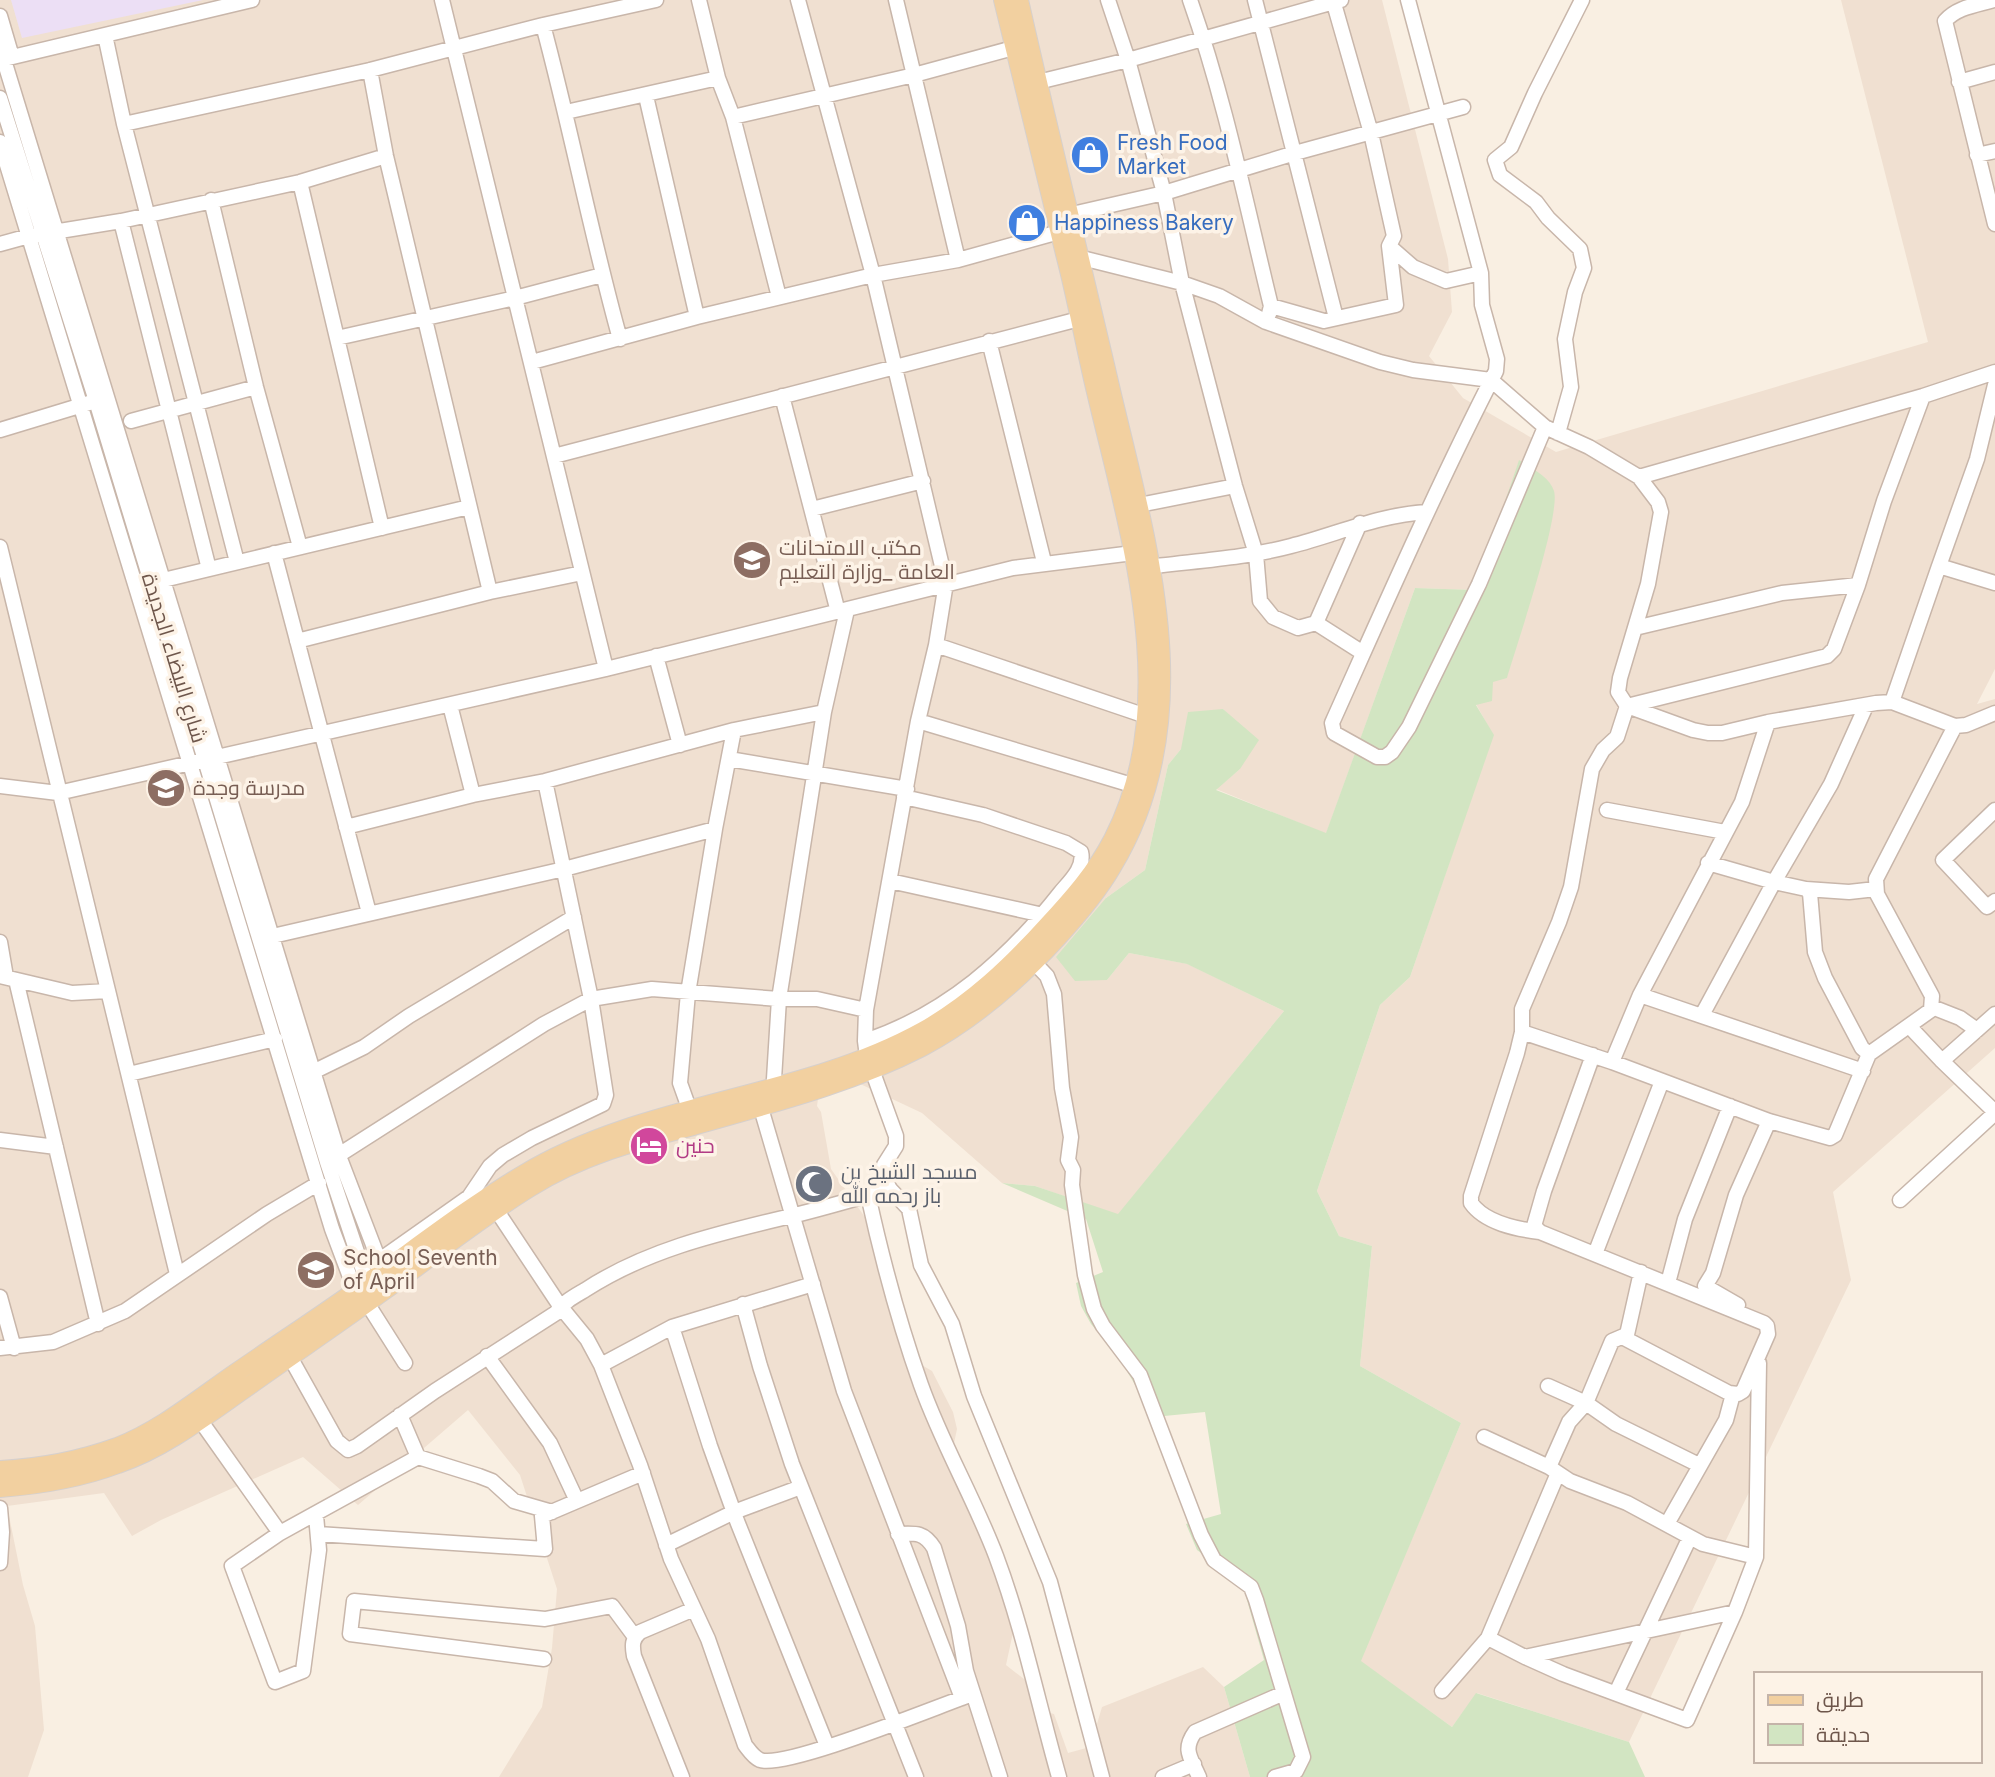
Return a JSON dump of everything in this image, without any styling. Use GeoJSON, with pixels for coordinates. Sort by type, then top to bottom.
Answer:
{"type":"FeatureCollection","features":[{"type":"Feature","properties":{"kind":"main road"},"geometry":{"type":"LineString","coordinates":[[1003,0],[1038,82],[1061,222]]}},
{"type":"Feature","properties":{"kind":"main road"},"geometry":{"type":"LineString","coordinates":[[1019,0],[1022,46],[1061,222],[1139,505],[1146,645],[1146,716],[1141,788]]}},
{"type":"Feature","properties":{"kind":"main road"},"geometry":{"type":"LineString","coordinates":[[0,1470],[65,1461],[118,1447],[143,1435],[370,1289],[492,1204],[598,1153],[766,1098],[917,1034],[963,1006],[1030,957],[1054,921],[1087,881],[1107,864],[1125,811],[1141,788],[1159,736],[1163,681],[1140,563],[1079,319],[1072,255]]}},
{"type":"Feature","properties":{"kind":"main road"},"geometry":{"type":"LineString","coordinates":[[492,1204],[520,1176],[589,1142],[690,1111],[766,1098]]}},
{"type":"Feature","properties":{"kind":"main road"},"geometry":{"type":"LineString","coordinates":[[0,1488],[56,1481],[117,1465],[174,1438],[290,1357],[370,1289]]}},
{"type":"Feature","properties":{"kind":"street"},"geometry":{"type":"LineString","coordinates":[[4,56],[252,0]]}},
{"type":"Feature","properties":{"kind":"street"},"geometry":{"type":"LineString","coordinates":[[442,0],[606,669]]}},
{"type":"Feature","properties":{"kind":"street"},"geometry":{"type":"LineString","coordinates":[[124,124],[370,69],[543,25],[656,0]]}},
{"type":"Feature","properties":{"kind":"street"},"geometry":{"type":"LineString","coordinates":[[699,0],[718,78],[733,117],[779,297]]}},
{"type":"Feature","properties":{"kind":"street"},"geometry":{"type":"LineString","coordinates":[[798,0],[873,275],[946,583],[936,645],[918,721],[866,1010],[868,1055],[896,1136],[896,1146],[884,1165],[882,1174],[890,1189],[909,1209],[921,1265],[952,1324],[974,1396],[1050,1582],[1102,1777]]}},
{"type":"Feature","properties":{"kind":"street"},"geometry":{"type":"LineString","coordinates":[[896,0],[958,260]]}},
{"type":"Feature","properties":{"kind":"street"},"geometry":{"type":"LineString","coordinates":[[1108,0],[1128,60],[1164,192],[1182,283],[1235,486],[1256,554],[1260,601],[1273,617],[1298,628],[1316,623],[1363,653]]}},
{"type":"Feature","properties":{"kind":"street"},"geometry":{"type":"LineString","coordinates":[[1190,0],[1204,38],[1270,306],[1266,322]]}},
{"type":"Feature","properties":{"kind":"street"},"geometry":{"type":"LineString","coordinates":[[1255,0],[1336,318]]}},
{"type":"Feature","properties":{"kind":"street"},"geometry":{"type":"LineString","coordinates":[[1408,0],[1480,273],[1482,305],[1497,359],[1496,371],[1427,513],[1332,723],[1334,733],[1380,758],[1392,752],[1409,727],[1571,387],[1565,339],[1575,292],[1584,268],[1580,249],[1548,218],[1536,202],[1500,175],[1495,160],[1511,147],[1582,0]]}},
{"type":"Feature","properties":{"kind":"street"},"geometry":{"type":"LineString","coordinates":[[1994,0],[1951,13],[1945,21],[1995,223]]}},
{"type":"Feature","properties":{"kind":"street"},"geometry":{"type":"LineString","coordinates":[[1038,82],[1261,24],[1336,1],[1371,133],[1394,236],[1389,246],[1396,305],[1324,321],[1270,306]]}},
{"type":"Feature","properties":{"kind":"street"},"geometry":{"type":"LineString","coordinates":[[0,16],[4,56],[43,234],[156,582],[469,507]]}},
{"type":"Feature","properties":{"kind":"street"},"geometry":{"type":"LineString","coordinates":[[543,25],[566,112],[602,275],[620,339]]}},
{"type":"Feature","properties":{"kind":"street"},"geometry":{"type":"LineString","coordinates":[[106,35],[124,124],[237,562]]}},
{"type":"Feature","properties":{"kind":"street"},"geometry":{"type":"LineString","coordinates":[[733,117],[914,75],[1022,46]]}},
{"type":"Feature","properties":{"kind":"street"},"geometry":{"type":"LineString","coordinates":[[370,69],[386,156],[491,593]]}},
{"type":"Feature","properties":{"kind":"street"},"geometry":{"type":"LineString","coordinates":[[1959,82],[1995,72]]}},
{"type":"Feature","properties":{"kind":"street"},"geometry":{"type":"LineString","coordinates":[[566,112],[718,78]]}},
{"type":"Feature","properties":{"kind":"street"},"geometry":{"type":"LineString","coordinates":[[646,96],[697,317]]}},
{"type":"Feature","properties":{"kind":"street","name":"شارع البيضاء الجديدة"},"geometry":{"type":"LineString","coordinates":[[0,98],[156,582],[204,760],[327,1162],[370,1289]]}},
{"type":"Feature","properties":{"kind":"street"},"geometry":{"type":"LineString","coordinates":[[531,362],[779,297],[873,275],[958,260],[1061,222],[1463,107]]}},
{"type":"Feature","properties":{"kind":"street","name":"شارع البيضاء الجديدة"},"geometry":{"type":"LineString","coordinates":[[0,142],[43,234],[81,405],[204,760]]}},
{"type":"Feature","properties":{"kind":"street"},"geometry":{"type":"LineString","coordinates":[[1978,155],[1995,151]]}},
{"type":"Feature","properties":{"kind":"street"},"geometry":{"type":"LineString","coordinates":[[0,244],[300,182],[386,156]]}},
{"type":"Feature","properties":{"kind":"street"},"geometry":{"type":"LineString","coordinates":[[300,182],[382,528]]}},
{"type":"Feature","properties":{"kind":"street"},"geometry":{"type":"LineString","coordinates":[[211,200],[256,387],[300,547]]}},
{"type":"Feature","properties":{"kind":"street"},"geometry":{"type":"LineString","coordinates":[[121,221],[209,569]]}},
{"type":"Feature","properties":{"kind":"street"},"geometry":{"type":"LineString","coordinates":[[1389,246],[1413,267],[1446,281],[1480,273]]}},
{"type":"Feature","properties":{"kind":"street"},"geometry":{"type":"LineString","coordinates":[[1072,255],[1182,283],[1219,296],[1266,322],[1395,366],[1491,380],[1551,430],[1589,447],[1639,477],[1658,502],[1661,512],[1648,584],[1620,678],[1618,692],[1627,706],[1708,733],[1722,733],[1876,703],[1892,702],[1955,726],[1966,725],[1994,714]]}},
{"type":"Feature","properties":{"kind":"street"},"geometry":{"type":"LineString","coordinates":[[337,338],[516,298],[602,275]]}},
{"type":"Feature","properties":{"kind":"street"},"geometry":{"type":"LineString","coordinates":[[554,456],[1079,319]]}},
{"type":"Feature","properties":{"kind":"street"},"geometry":{"type":"LineString","coordinates":[[989,341],[1044,562]]}},
{"type":"Feature","properties":{"kind":"street"},"geometry":{"type":"LineString","coordinates":[[1639,477],[1923,396],[1995,372]]}},
{"type":"Feature","properties":{"kind":"street"},"geometry":{"type":"LineString","coordinates":[[1892,702],[1977,459],[1995,385]]}},
{"type":"Feature","properties":{"kind":"street"},"geometry":{"type":"LineString","coordinates":[[131,421],[256,387]]}},
{"type":"Feature","properties":{"kind":"street"},"geometry":{"type":"LineString","coordinates":[[782,396],[842,611],[779,999],[766,1098],[793,1215],[844,1391],[898,1534],[1000,1777]]}},
{"type":"Feature","properties":{"kind":"street"},"geometry":{"type":"LineString","coordinates":[[1627,706],[1827,656],[1834,649],[1923,396]]}},
{"type":"Feature","properties":{"kind":"street"},"geometry":{"type":"LineString","coordinates":[[0,430],[96,401]]}},
{"type":"Feature","properties":{"kind":"street"},"geometry":{"type":"LineString","coordinates":[[812,509],[923,481]]}},
{"type":"Feature","properties":{"kind":"street"},"geometry":{"type":"LineString","coordinates":[[1139,505],[1235,486]]}},
{"type":"Feature","properties":{"kind":"street"},"geometry":{"type":"LineString","coordinates":[[0,786],[58,793],[606,669],[946,583],[1044,562],[1140,563],[1256,554],[1293,546],[1360,523],[1409,513],[1427,513]]}},
{"type":"Feature","properties":{"kind":"street"},"geometry":{"type":"LineString","coordinates":[[1316,623],[1360,523]]}},
{"type":"Feature","properties":{"kind":"street"},"geometry":{"type":"LineString","coordinates":[[0,547],[2,568],[177,1274]]}},
{"type":"Feature","properties":{"kind":"street"},"geometry":{"type":"LineString","coordinates":[[274,554],[369,913]]}},
{"type":"Feature","properties":{"kind":"street"},"geometry":{"type":"LineString","coordinates":[[1939,566],[1995,583]]}},
{"type":"Feature","properties":{"kind":"street"},"geometry":{"type":"LineString","coordinates":[[297,641],[582,573]]}},
{"type":"Feature","properties":{"kind":"street"},"geometry":{"type":"LineString","coordinates":[[1635,628],[1782,593],[1858,585]]}},
{"type":"Feature","properties":{"kind":"street"},"geometry":{"type":"LineString","coordinates":[[936,645],[1146,716]]}},
{"type":"Feature","properties":{"kind":"street"},"geometry":{"type":"LineString","coordinates":[[656,656],[680,745]]}},
{"type":"Feature","properties":{"kind":"street"},"geometry":{"type":"LineString","coordinates":[[450,705],[473,795]]}},
{"type":"Feature","properties":{"kind":"street"},"geometry":{"type":"LineString","coordinates":[[1627,706],[1617,737],[1603,750],[1592,769],[1571,887],[1522,1009],[1522,1032],[1471,1203],[1484,1216],[1595,1254],[1641,1272],[1668,1283],[1767,1326],[1768,1334],[1743,1391],[1733,1395],[1631,1343],[1626,1335],[1641,1272]]}},
{"type":"Feature","properties":{"kind":"street"},"geometry":{"type":"LineString","coordinates":[[1702,1015],[1774,882],[1832,784],[1866,706]]}},
{"type":"Feature","properties":{"kind":"street"},"geometry":{"type":"LineString","coordinates":[[346,827],[473,795],[545,781],[734,730],[824,712]]}},
{"type":"Feature","properties":{"kind":"street"},"geometry":{"type":"LineString","coordinates":[[918,721],[1141,788]]}},
{"type":"Feature","properties":{"kind":"street"},"geometry":{"type":"LineString","coordinates":[[1612,1062],[1640,995],[1742,802],[1768,722]]}},
{"type":"Feature","properties":{"kind":"street"},"geometry":{"type":"LineString","coordinates":[[1522,1032],[1593,1055],[1769,1121],[1830,1138],[1835,1135],[1869,1054],[1932,1007],[1932,996],[1876,889],[1876,879],[1955,726]]}},
{"type":"Feature","properties":{"kind":"street"},"geometry":{"type":"LineString","coordinates":[[690,1111],[680,1083],[688,993],[734,730]]}},
{"type":"Feature","properties":{"kind":"street"},"geometry":{"type":"LineString","coordinates":[[204,760],[259,939],[313,1072],[327,1162],[370,1289],[405,1363]]}},
{"type":"Feature","properties":{"kind":"street"},"geometry":{"type":"LineString","coordinates":[[729,760],[816,774],[905,793],[983,815],[1066,844],[1081,852],[1082,861],[1054,921],[964,989],[868,1055]]}},
{"type":"Feature","properties":{"kind":"street"},"geometry":{"type":"LineString","coordinates":[[370,1289],[384,1257],[469,1196],[490,1166],[503,1154],[603,1104],[606,1095],[591,999],[545,781]]}},
{"type":"Feature","properties":{"kind":"street"},"geometry":{"type":"LineString","coordinates":[[1607,810],[1725,832]]}},
{"type":"Feature","properties":{"kind":"street"},"geometry":{"type":"LineString","coordinates":[[1992,909],[1943,860],[1995,810]]}},
{"type":"Feature","properties":{"kind":"street"},"geometry":{"type":"LineString","coordinates":[[259,939],[564,869],[715,829]]}},
{"type":"Feature","properties":{"kind":"street"},"geometry":{"type":"LineString","coordinates":[[1708,863],[1806,889],[1849,892],[1876,889]]}},
{"type":"Feature","properties":{"kind":"street"},"geometry":{"type":"LineString","coordinates":[[890,881],[1054,921]]}},
{"type":"Feature","properties":{"kind":"street"},"geometry":{"type":"LineString","coordinates":[[1806,889],[1810,893],[1815,952],[1825,978],[1862,1048],[1869,1054]]}},
{"type":"Feature","properties":{"kind":"street"},"geometry":{"type":"LineString","coordinates":[[313,1072],[364,1047],[409,1016],[575,917]]}},
{"type":"Feature","properties":{"kind":"street","name":"شارع البيضاء الجديدة"},"geometry":{"type":"LineString","coordinates":[[259,939],[275,1038],[327,1162],[318,1184],[332,1229],[370,1289]]}},
{"type":"Feature","properties":{"kind":"street"},"geometry":{"type":"LineString","coordinates":[[0,942],[7,977],[56,1147],[98,1324]]}},
{"type":"Feature","properties":{"kind":"street"},"geometry":{"type":"LineString","coordinates":[[1030,957],[1047,976],[1054,994],[1062,1088],[1071,1137],[1068,1160],[1073,1170],[1072,1185],[1085,1275],[1094,1309],[1103,1326],[1140,1375],[1210,1553],[1214,1560],[1251,1587],[1303,1757],[1296,1771],[1275,1777]]}},
{"type":"Feature","properties":{"kind":"street"},"geometry":{"type":"LineString","coordinates":[[7,977],[72,993],[108,991]]}},
{"type":"Feature","properties":{"kind":"street"},"geometry":{"type":"LineString","coordinates":[[327,1162],[544,1024],[591,999],[652,989],[779,999],[817,999],[866,1010]]}},
{"type":"Feature","properties":{"kind":"street"},"geometry":{"type":"LineString","coordinates":[[1640,995],[1863,1072]]}},
{"type":"Feature","properties":{"kind":"street"},"geometry":{"type":"LineString","coordinates":[[1932,1007],[1960,1018],[1977,1030]]}},
{"type":"Feature","properties":{"kind":"street"},"geometry":{"type":"LineString","coordinates":[[1942,1062],[1995,1014]]}},
{"type":"Feature","properties":{"kind":"street"},"geometry":{"type":"LineString","coordinates":[[1900,1200],[1995,1113],[1909,1026]]}},
{"type":"Feature","properties":{"kind":"street"},"geometry":{"type":"LineString","coordinates":[[129,1074],[275,1038]]}},
{"type":"Feature","properties":{"kind":"street"},"geometry":{"type":"LineString","coordinates":[[1540,1233],[1534,1226],[1537,1213],[1593,1055]]}},
{"type":"Feature","properties":{"kind":"street"},"geometry":{"type":"LineString","coordinates":[[1595,1254],[1662,1081]]}},
{"type":"Feature","properties":{"kind":"street"},"geometry":{"type":"LineString","coordinates":[[1668,1283],[1685,1219],[1730,1106]]}},
{"type":"Feature","properties":{"kind":"street"},"geometry":{"type":"LineString","coordinates":[[1760,1322],[1729,1299],[1705,1286],[1713,1273],[1736,1195],[1769,1121]]}},
{"type":"Feature","properties":{"kind":"street"},"geometry":{"type":"LineString","coordinates":[[0,1140],[56,1147]]}},
{"type":"Feature","properties":{"kind":"street"},"geometry":{"type":"LineString","coordinates":[[0,1297],[7,1348],[53,1342],[125,1311],[267,1214],[318,1184]]}},
{"type":"Feature","properties":{"kind":"street"},"geometry":{"type":"LineString","coordinates":[[290,1357],[341,1446],[348,1450],[556,1312],[560,1306],[601,1280],[642,1260],[736,1227],[890,1189]]}},
{"type":"Feature","properties":{"kind":"street"},"geometry":{"type":"LineString","coordinates":[[868,1195],[897,1309],[921,1386],[972,1498],[1011,1597],[1059,1777]]}},
{"type":"Feature","properties":{"kind":"street"},"geometry":{"type":"LineString","coordinates":[[492,1204],[560,1306],[587,1339],[601,1365],[643,1473],[666,1545],[708,1639],[745,1745],[753,1756],[760,1760],[778,1760],[895,1723],[967,1696]]}},
{"type":"Feature","properties":{"kind":"street"},"geometry":{"type":"LineString","coordinates":[[601,1365],[672,1327],[813,1284]]}},
{"type":"Feature","properties":{"kind":"street"},"geometry":{"type":"LineString","coordinates":[[743,1304],[760,1366],[802,1487],[916,1777]]}},
{"type":"Feature","properties":{"kind":"street"},"geometry":{"type":"LineString","coordinates":[[672,1327],[734,1511],[827,1746]]}},
{"type":"Feature","properties":{"kind":"street"},"geometry":{"type":"LineString","coordinates":[[1442,1691],[1488,1638],[1554,1470],[1569,1422],[1586,1403],[1612,1341],[1626,1335]]}},
{"type":"Feature","properties":{"kind":"street"},"geometry":{"type":"LineString","coordinates":[[1488,1638],[1563,1674],[1687,1720],[1756,1557],[1759,1354]]}},
{"type":"Feature","properties":{"kind":"street"},"geometry":{"type":"LineString","coordinates":[[487,1356],[551,1443],[577,1501]]}},
{"type":"Feature","properties":{"kind":"street"},"geometry":{"type":"LineString","coordinates":[[1548,1386],[1586,1403],[1616,1424],[1699,1465]]}},
{"type":"Feature","properties":{"kind":"street"},"geometry":{"type":"LineString","coordinates":[[1667,1524],[1726,1420],[1733,1395]]}},
{"type":"Feature","properties":{"kind":"street"},"geometry":{"type":"LineString","coordinates":[[400,1415],[418,1457]]}},
{"type":"Feature","properties":{"kind":"street"},"geometry":{"type":"LineString","coordinates":[[200,1420],[280,1533]]}},
{"type":"Feature","properties":{"kind":"street"},"geometry":{"type":"LineString","coordinates":[[1484,1437],[1570,1480],[1627,1503],[1703,1544],[1756,1557]]}},
{"type":"Feature","properties":{"kind":"street"},"geometry":{"type":"LineString","coordinates":[[316,1515],[319,1550],[303,1671],[275,1682],[232,1566],[280,1533],[418,1457],[492,1481],[514,1501],[552,1512]]}},
{"type":"Feature","properties":{"kind":"street"},"geometry":{"type":"LineString","coordinates":[[318,1534],[545,1549],[542,1516],[643,1473]]}},
{"type":"Feature","properties":{"kind":"street"},"geometry":{"type":"LineString","coordinates":[[666,1545],[734,1511],[802,1487]]}},
{"type":"Feature","properties":{"kind":"street"},"geometry":{"type":"LineString","coordinates":[[0,1508],[0,1563]]}},
{"type":"Feature","properties":{"kind":"street"},"geometry":{"type":"LineString","coordinates":[[898,1534],[919,1534],[928,1538],[934,1548],[958,1626],[966,1671],[967,1696]]}},
{"type":"Feature","properties":{"kind":"street"},"geometry":{"type":"LineString","coordinates":[[1616,1693],[1690,1537]]}},
{"type":"Feature","properties":{"kind":"street"},"geometry":{"type":"LineString","coordinates":[[544,1659],[350,1634],[354,1601],[545,1619],[612,1606],[635,1637]]}},
{"type":"Feature","properties":{"kind":"street"},"geometry":{"type":"LineString","coordinates":[[682,1777],[632,1645],[640,1632],[694,1609]]}},
{"type":"Feature","properties":{"kind":"street"},"geometry":{"type":"LineString","coordinates":[[1525,1657],[1734,1612]]}},
{"type":"Feature","properties":{"kind":"street"},"geometry":{"type":"LineString","coordinates":[[1163,1777],[1196,1771],[1189,1754],[1188,1742],[1195,1732],[1284,1693]]}},
{"type":"Feature","properties":{"kind":"shaded area"},"geometry":{"type":"Polygon","coordinates":[[[0,0],[1382,0],[1448,259],[1452,312],[1429,356],[1463,398],[1556,452],[1928,342],[1841,0],[1995,0],[1995,669],[1977,704],[1995,699],[1995,1048],[1833,1192],[1851,1280],[1629,1742],[1477,1693],[1452,1727],[1360,1661],[1461,1423],[1360,1366],[1372,1246],[1339,1236],[1317,1191],[1380,1005],[1410,977],[1493,735],[1476,704],[1493,682],[1519,461],[1475,590],[1415,588],[1326,834],[1216,789],[1240,769],[1233,719],[1223,709],[1168,765],[1145,870],[1106,898],[1107,980],[1129,953],[1188,964],[1284,1011],[1118,1215],[1035,1186],[1002,1183],[922,1113],[856,1082],[818,1099],[817,1106],[821,1112],[831,1169],[874,1230],[920,1364],[932,1371],[953,1412],[957,1429],[953,1448],[1019,1605],[1006,1665],[1029,1683],[1042,1711],[1054,1714],[1068,1753],[1101,1744],[1097,1724],[1102,1707],[1203,1667],[1224,1687],[1250,1777],[499,1777],[542,1707],[552,1648],[557,1589],[520,1475],[468,1410],[358,1505],[303,1457],[161,1520],[132,1536],[104,1493],[7,1506],[23,1585],[35,1626],[44,1730],[28,1777],[0,1777],[0,0]]]}},
{"type":"Feature","properties":{"kind":"shaded area"},"geometry":{"type":"Polygon","coordinates":[[[11,0],[203,0],[22,38],[11,0]]]}},
{"type":"Feature","properties":{"kind":"green space"},"geometry":{"type":"Polygon","coordinates":[[[1519,460],[1544,477],[1552,486],[1554,505],[1536,582],[1507,678],[1493,682],[1492,701],[1476,705],[1494,735],[1410,977],[1380,1005],[1317,1191],[1339,1236],[1372,1246],[1360,1366],[1461,1423],[1361,1661],[1452,1727],[1476,1693],[1629,1742],[1645,1777],[1250,1777],[1224,1687],[1264,1660],[1239,1572],[1197,1550],[1186,1524],[1221,1514],[1205,1412],[1154,1417],[1118,1356],[1091,1324],[1081,1306],[1076,1283],[1103,1272],[1086,1219],[1002,1183],[1035,1186],[1118,1214],[1284,1011],[1187,964],[1129,953],[1107,980],[1075,981],[1056,957],[1106,898],[1145,870],[1168,765],[1181,749],[1188,712],[1223,709],[1259,740],[1240,769],[1216,790],[1326,833],[1415,588],[1475,590],[1519,460]]]}},
{"type":"Feature","properties":{"kind":"place","name":"Fresh Food Market"},"geometry":{"type":"Point","coordinates":[1090,155]}},
{"type":"Feature","properties":{"kind":"place","name":"Happiness Bakery"},"geometry":{"type":"Point","coordinates":[1027,223]}},
{"type":"Feature","properties":{"kind":"place","name":"مكتب الامتحانات العامة _وزارة التعليم"},"geometry":{"type":"Point","coordinates":[752,560]}},
{"type":"Feature","properties":{"kind":"place","name":"مدرسة وجدة"},"geometry":{"type":"Point","coordinates":[166,788]}},
{"type":"Feature","properties":{"kind":"place","name":"حنين"},"geometry":{"type":"Point","coordinates":[649,1146]}},
{"type":"Feature","properties":{"kind":"place","name":"مسجد الشيخ بن باز رحمه الله"},"geometry":{"type":"Point","coordinates":[814,1184]}},
{"type":"Feature","properties":{"kind":"place","name":"School Seventh of April"},"geometry":{"type":"Point","coordinates":[316,1270]}}]}
